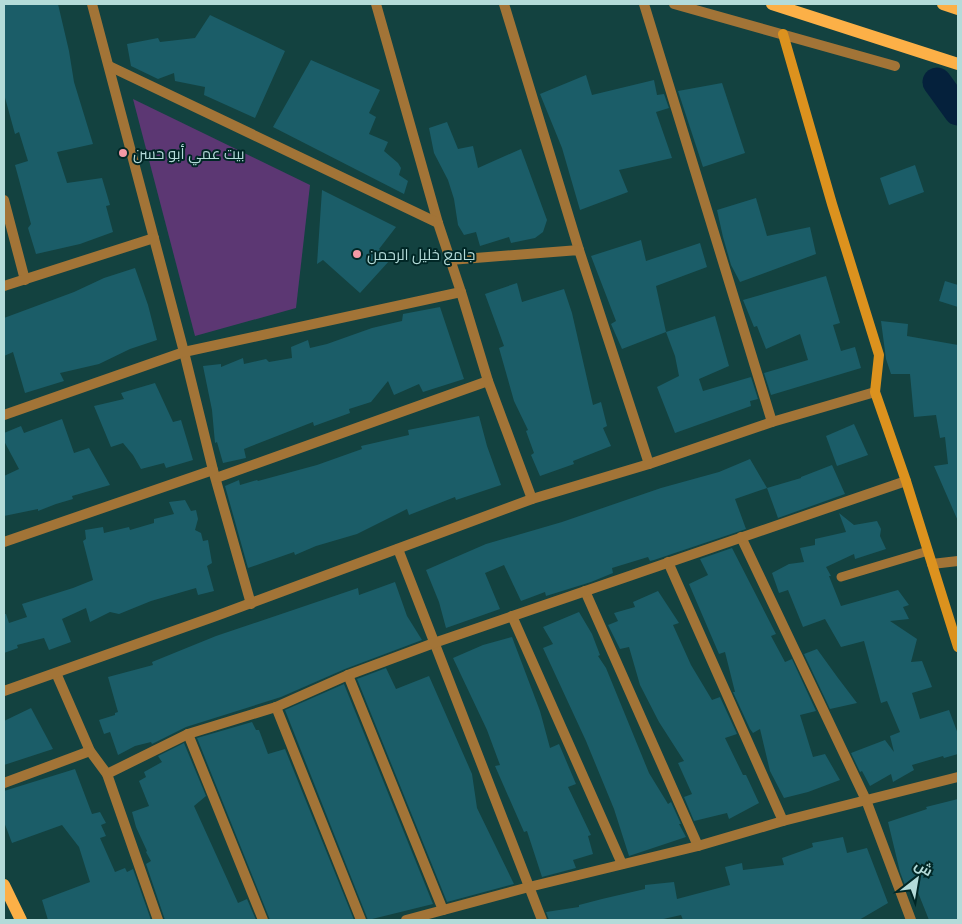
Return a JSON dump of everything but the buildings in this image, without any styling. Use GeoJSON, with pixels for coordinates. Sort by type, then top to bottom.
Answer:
{"type":"FeatureCollection","features":[{"type":"Feature","properties":{"kind":"main road"},"geometry":{"type":"LineString","coordinates":[[772,4],[958,64]]}},
{"type":"Feature","properties":{"kind":"main road"},"geometry":{"type":"LineString","coordinates":[[943,4],[958,9]]}},
{"type":"Feature","properties":{"kind":"main road"},"geometry":{"type":"LineString","coordinates":[[4,884],[21,920]]}},
{"type":"Feature","properties":{"kind":"street"},"geometry":{"type":"LineString","coordinates":[[92,4],[184,352],[214,474],[251,604]]}},
{"type":"Feature","properties":{"kind":"street"},"geometry":{"type":"LineString","coordinates":[[376,4],[438,223],[488,381],[532,500]]}},
{"type":"Feature","properties":{"kind":"street"},"geometry":{"type":"LineString","coordinates":[[504,4],[579,250],[649,464]]}},
{"type":"Feature","properties":{"kind":"street"},"geometry":{"type":"LineString","coordinates":[[644,4],[772,422]]}},
{"type":"Feature","properties":{"kind":"street"},"geometry":{"type":"LineString","coordinates":[[674,4],[895,66]]}},
{"type":"Feature","properties":{"kind":"street"},"geometry":{"type":"LineString","coordinates":[[783,34],[832,204],[879,355],[875,392],[906,480],[958,647]]}},
{"type":"Feature","properties":{"kind":"street"},"geometry":{"type":"LineString","coordinates":[[109,66],[438,223]]}},
{"type":"Feature","properties":{"kind":"street"},"geometry":{"type":"LineString","coordinates":[[4,200],[24,280]]}},
{"type":"Feature","properties":{"kind":"street"},"geometry":{"type":"LineString","coordinates":[[4,286],[154,238]]}},
{"type":"Feature","properties":{"kind":"street"},"geometry":{"type":"LineString","coordinates":[[450,260],[579,250]]}},
{"type":"Feature","properties":{"kind":"street"},"geometry":{"type":"LineString","coordinates":[[4,415],[184,352],[461,292]]}},
{"type":"Feature","properties":{"kind":"street"},"geometry":{"type":"LineString","coordinates":[[4,542],[214,474],[488,381]]}},
{"type":"Feature","properties":{"kind":"street"},"geometry":{"type":"LineString","coordinates":[[4,692],[251,604],[532,500],[649,464],[772,422],[875,392]]}},
{"type":"Feature","properties":{"kind":"street"},"geometry":{"type":"LineString","coordinates":[[107,774],[188,734],[276,707],[348,674],[906,480]]}},
{"type":"Feature","properties":{"kind":"street"},"geometry":{"type":"LineString","coordinates":[[741,537],[866,800],[912,920]]}},
{"type":"Feature","properties":{"kind":"street"},"geometry":{"type":"LineString","coordinates":[[398,549],[542,920]]}},
{"type":"Feature","properties":{"kind":"street"},"geometry":{"type":"LineString","coordinates":[[932,564],[958,561]]}},
{"type":"Feature","properties":{"kind":"street"},"geometry":{"type":"LineString","coordinates":[[668,562],[783,821]]}},
{"type":"Feature","properties":{"kind":"street"},"geometry":{"type":"LineString","coordinates":[[585,591],[698,846]]}},
{"type":"Feature","properties":{"kind":"street"},"geometry":{"type":"LineString","coordinates":[[512,616],[622,864]]}},
{"type":"Feature","properties":{"kind":"street"},"geometry":{"type":"LineString","coordinates":[[56,674],[90,751],[107,774],[158,920]]}},
{"type":"Feature","properties":{"kind":"street"},"geometry":{"type":"LineString","coordinates":[[348,674],[443,910]]}},
{"type":"Feature","properties":{"kind":"street"},"geometry":{"type":"LineString","coordinates":[[276,707],[361,920]]}},
{"type":"Feature","properties":{"kind":"street"},"geometry":{"type":"LineString","coordinates":[[188,734],[263,920]]}},
{"type":"Feature","properties":{"kind":"street"},"geometry":{"type":"LineString","coordinates":[[4,784],[90,751]]}},
{"type":"Feature","properties":{"kind":"street"},"geometry":{"type":"LineString","coordinates":[[406,920],[529,887],[698,846],[783,821],[958,777]]}},
{"type":"Feature","properties":{"kind":"lane"},"geometry":{"type":"LineString","coordinates":[[841,577],[928,550]]}},
{"type":"Feature","properties":{"kind":"shaded area"},"geometry":{"type":"Polygon","coordinates":[[[133,99],[310,185],[296,308],[195,336],[133,99]]]}},
{"type":"Feature","properties":{"kind":"waterway"},"geometry":{"type":"LineString","coordinates":[[937,82],[958,111]]}},
{"type":"Feature","properties":{"kind":"place","name":"بيت عمي أبو حسن"},"geometry":{"type":"Point","coordinates":[123,153]}},
{"type":"Feature","properties":{"kind":"place","name":"جامع خليل الرحمن"},"geometry":{"type":"Point","coordinates":[357,254]}}]}
